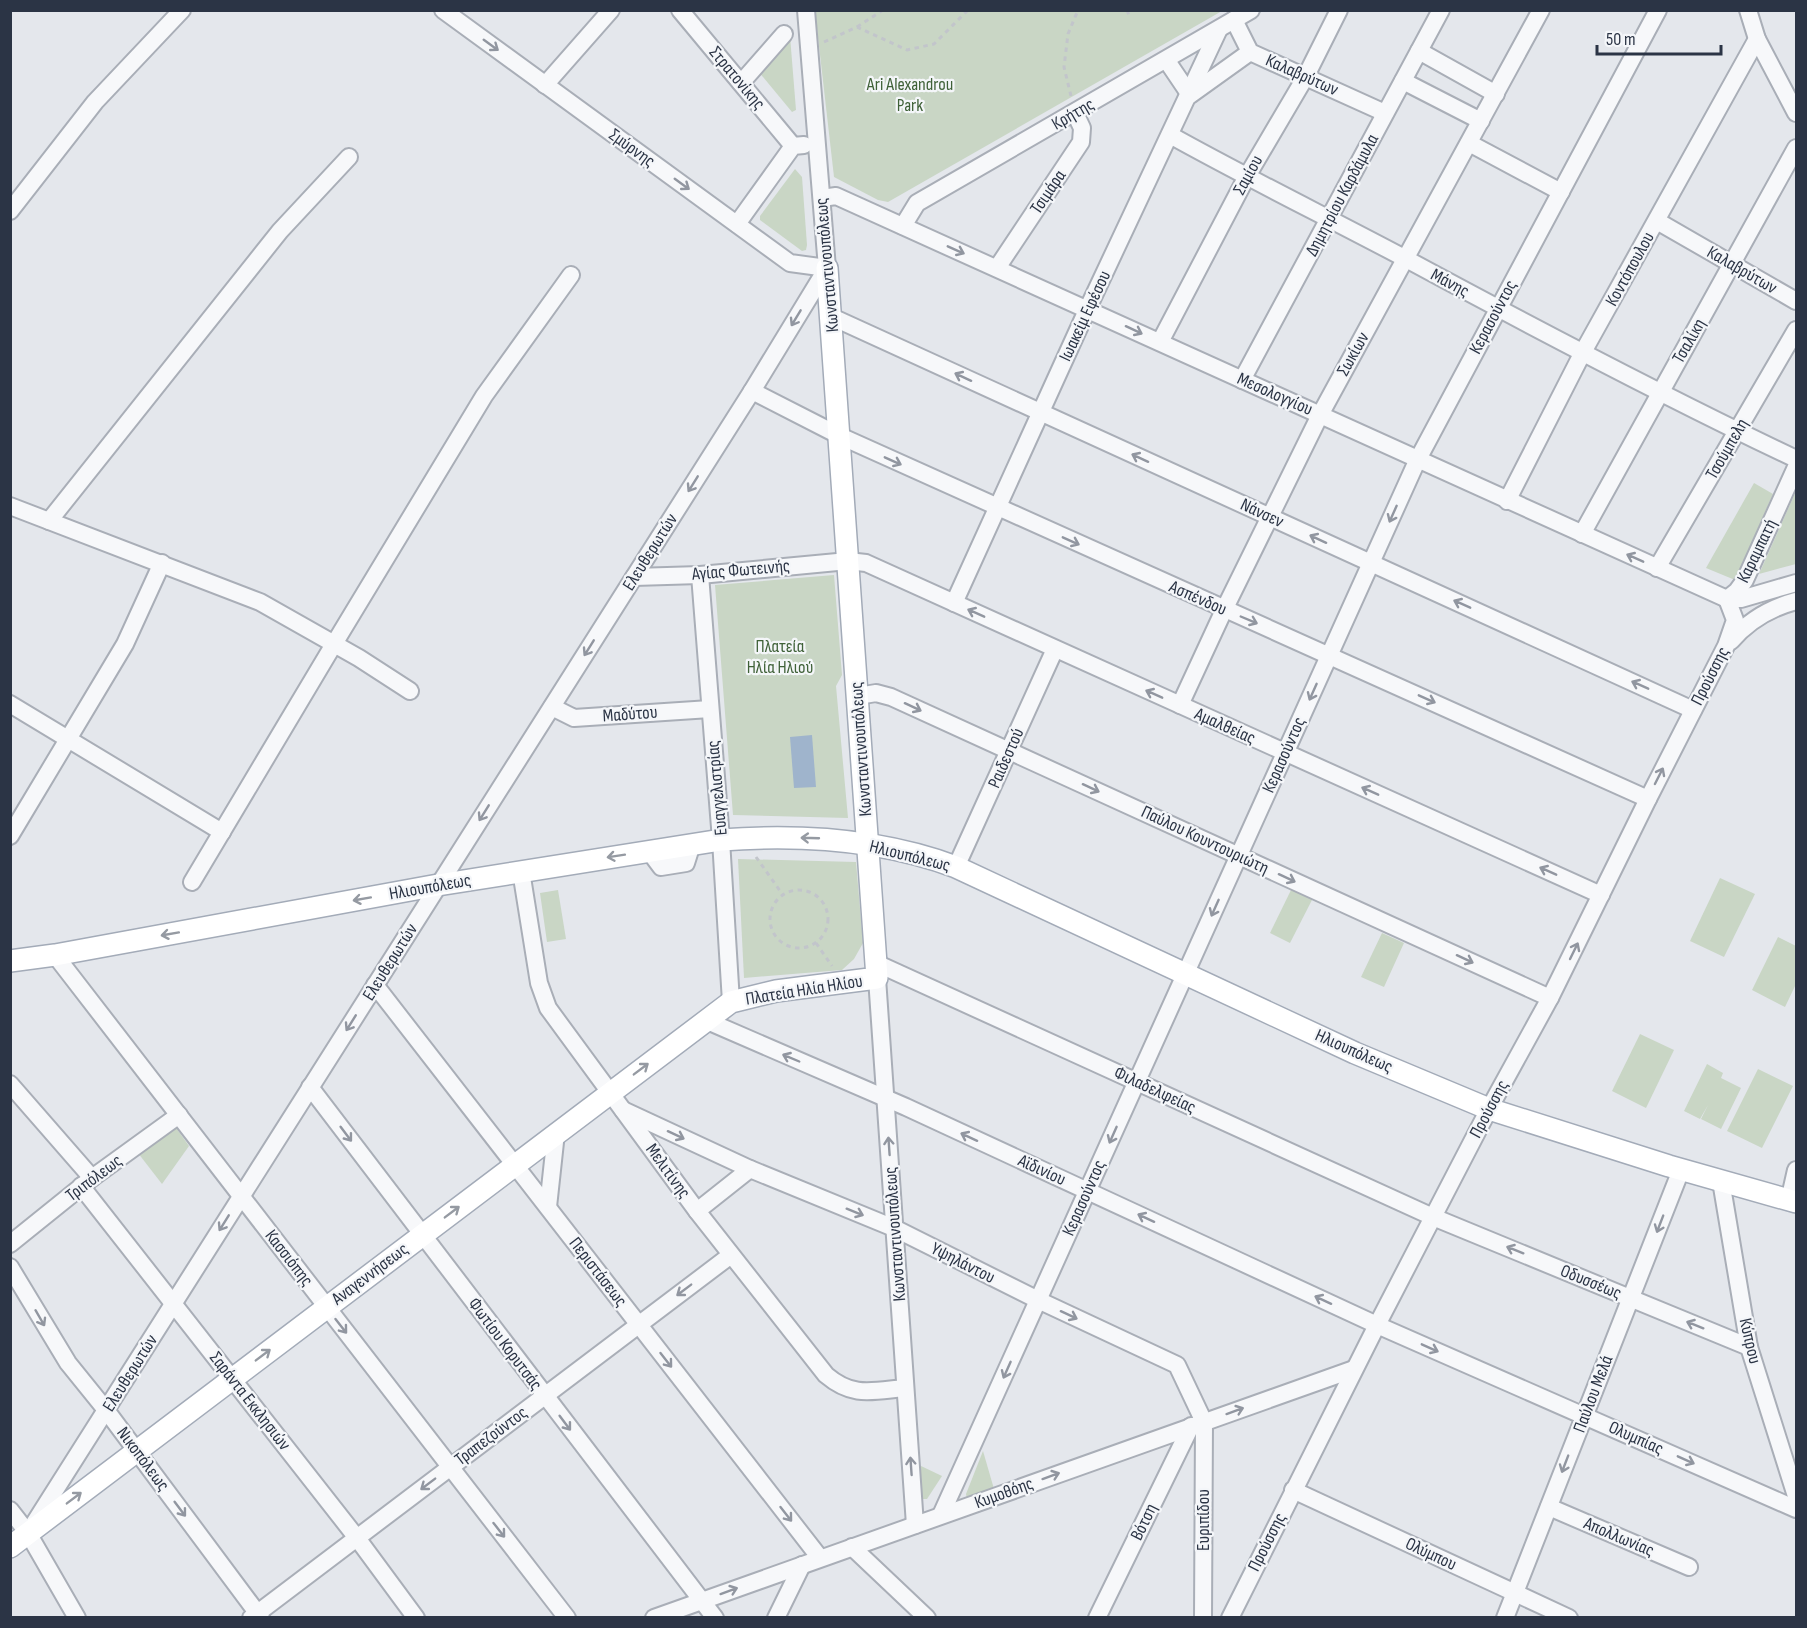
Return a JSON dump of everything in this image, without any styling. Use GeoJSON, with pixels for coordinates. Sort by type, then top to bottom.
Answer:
{"type":"FeatureCollection","features":[{"type":"Feature","properties":{"kind":"main road","name":"Κωνσταντινουπόλεως"},"geometry":{"type":"LineString","coordinates":[[827,268],[877,971]]}},
{"type":"Feature","properties":{"kind":"main road","name":"Ηλιουπόλεως"},"geometry":{"type":"LineString","coordinates":[[10,961],[55,955],[438,885],[692,844],[755,837],[825,839],[868,844],[934,859],[956,867],[1355,1053],[1489,1109],[1794,1205]]}},
{"type":"Feature","properties":{"kind":"main road","name":"Πλατεία Ηλία Ηλίου"},"geometry":{"type":"LineString","coordinates":[[731,1002],[776,991],[837,984],[877,971]]}},
{"type":"Feature","properties":{"kind":"main road","name":"Αναγεννήσεως"},"geometry":{"type":"LineString","coordinates":[[10,1547],[731,1002]]}},
{"type":"Feature","properties":{"kind":"street"},"geometry":{"type":"LineString","coordinates":[[10,211],[95,102],[182,10]]}},
{"type":"Feature","properties":{"kind":"street","name":"Σμύρνης"},"geometry":{"type":"LineString","coordinates":[[443,10],[790,262],[827,268]]}},
{"type":"Feature","properties":{"kind":"street","name":"Στρατονίκης"},"geometry":{"type":"LineString","coordinates":[[680,10],[793,146]]}},
{"type":"Feature","properties":{"kind":"street","name":"Κωνσταντινουπόλεως"},"geometry":{"type":"LineString","coordinates":[[806,10],[827,268]]}},
{"type":"Feature","properties":{"kind":"street","name":"Κρήτης"},"geometry":{"type":"LineString","coordinates":[[903,226],[917,203],[1167,61],[1251,10]]}},
{"type":"Feature","properties":{"kind":"street","name":"Σαμίου"},"geometry":{"type":"LineString","coordinates":[[1160,342],[1246,178],[1306,76],[1339,10]]}},
{"type":"Feature","properties":{"kind":"street","name":"Δημητρίου Καρδάμυλα"},"geometry":{"type":"LineString","coordinates":[[1242,380],[1441,10]]}},
{"type":"Feature","properties":{"kind":"street","name":"Σωκίων"},"geometry":{"type":"LineString","coordinates":[[1180,705],[1269,516],[1320,415],[1541,10]]}},
{"type":"Feature","properties":{"kind":"street","name":"Κερασούντος"},"geometry":{"type":"LineString","coordinates":[[941,1515],[1417,461],[1658,10]]}},
{"type":"Feature","properties":{"kind":"street"},"geometry":{"type":"LineString","coordinates":[[1748,10],[1757,39],[1797,113]]}},
{"type":"Feature","properties":{"kind":"street"},"geometry":{"type":"LineString","coordinates":[[545,85],[606,12]]}},
{"type":"Feature","properties":{"kind":"street","name":"Καλαβρύτων"},"geometry":{"type":"LineString","coordinates":[[1234,20],[1250,52],[1385,114]]}},
{"type":"Feature","properties":{"kind":"street","name":"Ιωακείμ Εφέσου"},"geometry":{"type":"LineString","coordinates":[[954,603],[1088,308],[1190,95],[1219,29]]}},
{"type":"Feature","properties":{"kind":"street"},"geometry":{"type":"LineString","coordinates":[[741,83],[784,34]]}},
{"type":"Feature","properties":{"kind":"street","name":"Κοντόπουλου"},"geometry":{"type":"LineString","coordinates":[[1506,501],[1583,352],[1757,39]]}},
{"type":"Feature","properties":{"kind":"street"},"geometry":{"type":"LineString","coordinates":[[1419,51],[1496,94]]}},
{"type":"Feature","properties":{"kind":"street"},"geometry":{"type":"LineString","coordinates":[[1167,61],[1190,95],[1250,52]]}},
{"type":"Feature","properties":{"kind":"street"},"geometry":{"type":"LineString","coordinates":[[1403,81],[1481,121]]}},
{"type":"Feature","properties":{"kind":"street","name":"Τσιμάρα"},"geometry":{"type":"LineString","coordinates":[[997,268],[1081,142],[1082,128],[1075,113]]}},
{"type":"Feature","properties":{"kind":"street","name":"Μάνης"},"geometry":{"type":"LineString","coordinates":[[1170,135],[1246,178],[1497,309],[1660,393],[1797,459]]}},
{"type":"Feature","properties":{"kind":"street"},"geometry":{"type":"LineString","coordinates":[[737,224],[793,146],[816,143]]}},
{"type":"Feature","properties":{"kind":"street"},"geometry":{"type":"LineString","coordinates":[[1469,143],[1561,192]]}},
{"type":"Feature","properties":{"kind":"street","name":"Τσαλίκη"},"geometry":{"type":"LineString","coordinates":[[1582,534],[1797,148]]}},
{"type":"Feature","properties":{"kind":"street"},"geometry":{"type":"LineString","coordinates":[[50,521],[280,231],[349,157]]}},
{"type":"Feature","properties":{"kind":"street","name":"Μεσολογγίου"},"geometry":{"type":"LineString","coordinates":[[822,198],[836,195],[1088,308],[1417,461],[1727,599]]}},
{"type":"Feature","properties":{"kind":"street","name":"Καλαβρύτων"},"geometry":{"type":"LineString","coordinates":[[1657,221],[1797,301]]}},
{"type":"Feature","properties":{"kind":"street","name":"Ελευθερωτών"},"geometry":{"type":"LineString","coordinates":[[28,1533],[752,391],[827,268]]}},
{"type":"Feature","properties":{"kind":"street"},"geometry":{"type":"LineString","coordinates":[[192,882],[484,396],[571,275]]}},
{"type":"Feature","properties":{"kind":"street","name":"Νάνσεν"},"geometry":{"type":"LineString","coordinates":[[832,317],[1692,710]]}},
{"type":"Feature","properties":{"kind":"street","name":"Τσούμπελη"},"geometry":{"type":"LineString","coordinates":[[1657,568],[1797,330]]}},
{"type":"Feature","properties":{"kind":"street","name":"Ασπένδου"},"geometry":{"type":"LineString","coordinates":[[752,391],[840,436],[997,508],[1648,799]]}},
{"type":"Feature","properties":{"kind":"street","name":"Καραμπατή"},"geometry":{"type":"LineString","coordinates":[[1727,599],[1745,580],[1797,467]]}},
{"type":"Feature","properties":{"kind":"street"},"geometry":{"type":"LineString","coordinates":[[10,506],[260,602],[410,691]]}},
{"type":"Feature","properties":{"kind":"street","name":"Αγίας Φωτεινής"},"geometry":{"type":"LineString","coordinates":[[634,577],[700,575],[848,561]]}},
{"type":"Feature","properties":{"kind":"street","name":"Αμαλθείας"},"geometry":{"type":"LineString","coordinates":[[848,561],[866,563],[1601,895]]}},
{"type":"Feature","properties":{"kind":"street"},"geometry":{"type":"LineString","coordinates":[[10,836],[125,644],[162,563]]}},
{"type":"Feature","properties":{"kind":"street","name":"Ευαγγελιστρίας"},"geometry":{"type":"LineString","coordinates":[[700,575],[722,840],[731,1002]]}},
{"type":"Feature","properties":{"kind":"street"},"geometry":{"type":"LineString","coordinates":[[1727,599],[1741,599],[1797,583]]}},
{"type":"Feature","properties":{"kind":"street","name":"Προύσσης"},"geometry":{"type":"LineString","coordinates":[[1230,1617],[1354,1369],[1489,1109],[1550,998],[1726,646],[1735,620],[1727,599]]}},
{"type":"Feature","properties":{"kind":"street"},"geometry":{"type":"LineString","coordinates":[[1726,646],[1742,628],[1752,621],[1780,606],[1797,602]]}},
{"type":"Feature","properties":{"kind":"street","name":"Ραιδεστού"},"geometry":{"type":"LineString","coordinates":[[956,867],[1055,649]]}},
{"type":"Feature","properties":{"kind":"street","name":"Παύλου Κουντουριώτη"},"geometry":{"type":"LineString","coordinates":[[858,696],[876,693],[891,697],[1550,998]]}},
{"type":"Feature","properties":{"kind":"street"},"geometry":{"type":"LineString","coordinates":[[10,704],[222,832]]}},
{"type":"Feature","properties":{"kind":"street","name":"Μαδύτου"},"geometry":{"type":"LineString","coordinates":[[552,706],[574,718],[710,709]]}},
{"type":"Feature","properties":{"kind":"street","name":"Μελιτίνης"},"geometry":{"type":"LineString","coordinates":[[521,871],[539,983],[548,1008],[609,1092],[731,1255],[826,1375],[838,1386],[855,1392],[905,1388]]}},
{"type":"Feature","properties":{"kind":"street","name":"Κασσιόπης"},"geometry":{"type":"LineString","coordinates":[[55,955],[567,1617]]}},
{"type":"Feature","properties":{"kind":"street","name":"Κωνσταντινουπόλεως"},"geometry":{"type":"LineString","coordinates":[[877,971],[915,1525]]}},
{"type":"Feature","properties":{"kind":"street","name":"Φιλαδελφείας"},"geometry":{"type":"LineString","coordinates":[[877,971],[1137,1082],[1433,1217]]}},
{"type":"Feature","properties":{"kind":"street","name":"Περιστάσεως"},"geometry":{"type":"LineString","coordinates":[[375,985],[820,1558]]}},
{"type":"Feature","properties":{"kind":"street","name":"Αϊδινίου"},"geometry":{"type":"LineString","coordinates":[[705,1020],[885,1099],[1377,1325]]}},
{"type":"Feature","properties":{"kind":"street","name":"Σαράντα Εκκλησιών"},"geometry":{"type":"LineString","coordinates":[[10,1084],[87,1182],[173,1304],[357,1538],[416,1617]]}},
{"type":"Feature","properties":{"kind":"street","name":"Φωτίου Κορυτσάς"},"geometry":{"type":"LineString","coordinates":[[310,1087],[700,1601],[715,1617]]}},
{"type":"Feature","properties":{"kind":"street","name":"Υψηλάντου"},"geometry":{"type":"LineString","coordinates":[[623,1110],[750,1169],[894,1228],[1038,1300],[1177,1365],[1197,1424]]}},
{"type":"Feature","properties":{"kind":"street","name":"Τριπόλεως"},"geometry":{"type":"LineString","coordinates":[[10,1244],[87,1182],[179,1115]]}},
{"type":"Feature","properties":{"kind":"street"},"geometry":{"type":"LineString","coordinates":[[548,1207],[556,1133]]}},
{"type":"Feature","properties":{"kind":"street"},"geometry":{"type":"LineString","coordinates":[[698,1211],[750,1169]]}},
{"type":"Feature","properties":{"kind":"street","name":"Παύλου Μελά"},"geometry":{"type":"LineString","coordinates":[[1505,1617],[1681,1170]]}},
{"type":"Feature","properties":{"kind":"street"},"geometry":{"type":"LineString","coordinates":[[1794,1205],[1797,1170]]}},
{"type":"Feature","properties":{"kind":"street","name":"Κύπρου"},"geometry":{"type":"LineString","coordinates":[[1721,1181],[1749,1347],[1797,1496]]}},
{"type":"Feature","properties":{"kind":"street","name":"Οδυσσέως"},"geometry":{"type":"LineString","coordinates":[[1433,1217],[1749,1347]]}},
{"type":"Feature","properties":{"kind":"street","name":"Τραπεζούντος"},"geometry":{"type":"LineString","coordinates":[[257,1616],[731,1255]]}},
{"type":"Feature","properties":{"kind":"street","name":"Νικοπόλεως"},"geometry":{"type":"LineString","coordinates":[[10,1267],[68,1363],[137,1451],[257,1616]]}},
{"type":"Feature","properties":{"kind":"street","name":"Ολυμπίας"},"geometry":{"type":"LineString","coordinates":[[1377,1325],[1797,1509]]}},
{"type":"Feature","properties":{"kind":"street","name":"Κυμοθόης"},"geometry":{"type":"LineString","coordinates":[[654,1617],[1354,1369]]}},
{"type":"Feature","properties":{"kind":"street","name":"Βότση"},"geometry":{"type":"LineString","coordinates":[[1097,1617],[1197,1424]]}},
{"type":"Feature","properties":{"kind":"street","name":"Ευριπίδου"},"geometry":{"type":"LineString","coordinates":[[1197,1424],[1203,1617]]}},
{"type":"Feature","properties":{"kind":"street","name":"Ολύμπου"},"geometry":{"type":"LineString","coordinates":[[1293,1490],[1569,1617]]}},
{"type":"Feature","properties":{"kind":"street","name":"Απολλωνίας"},"geometry":{"type":"LineString","coordinates":[[1549,1507],[1689,1567]]}},
{"type":"Feature","properties":{"kind":"street"},"geometry":{"type":"LineString","coordinates":[[10,1510],[28,1533],[77,1617]]}},
{"type":"Feature","properties":{"kind":"street"},"geometry":{"type":"LineString","coordinates":[[852,1547],[927,1617]]}},
{"type":"Feature","properties":{"kind":"street"},"geometry":{"type":"LineString","coordinates":[[776,1617],[802,1565]]}},
{"type":"Feature","properties":{"kind":"path"},"geometry":{"type":"LineString","coordinates":[[808,49],[857,27],[883,10]]}},
{"type":"Feature","properties":{"kind":"path"},"geometry":{"type":"LineString","coordinates":[[857,27],[907,50],[934,44],[968,10]]}},
{"type":"Feature","properties":{"kind":"path"},"geometry":{"type":"LineString","coordinates":[[1075,113],[1064,67],[1068,34],[1078,10]]}},
{"type":"Feature","properties":{"kind":"path"},"geometry":{"type":"LineString","coordinates":[[1127,10],[1130,18]]}},
{"type":"Feature","properties":{"kind":"path"},"geometry":{"type":"LineString","coordinates":[[755,837],[756,857],[783,895]]}},
{"type":"Feature","properties":{"kind":"path"},"geometry":{"type":"LineString","coordinates":[[801,890],[818,896],[824,903],[829,922],[826,931],[816,943],[796,949],[787,946],[774,935],[770,917],[776,901],[783,895],[801,890]]}},
{"type":"Feature","properties":{"kind":"path"},"geometry":{"type":"LineString","coordinates":[[816,943],[835,971],[837,984]]}},
{"type":"Feature","properties":{"kind":"green space","name":"Ari Alexandrou Park"},"geometry":{"type":"Polygon","coordinates":[[[815,10],[1222,11],[888,202],[878,200],[834,177],[815,10]]]}},
{"type":"Feature","properties":{"kind":"green space"},"geometry":{"type":"Polygon","coordinates":[[[790,36],[796,110],[792,112],[758,71],[790,36]]]}},
{"type":"Feature","properties":{"kind":"green space"},"geometry":{"type":"Polygon","coordinates":[[[795,169],[802,177],[807,245],[806,250],[802,251],[760,220],[760,216],[795,169]]]}},
{"type":"Feature","properties":{"kind":"green space"},"geometry":{"type":"Polygon","coordinates":[[[1754,483],[1773,494],[1735,580],[1706,568],[1754,483]]]}},
{"type":"Feature","properties":{"kind":"green space"},"geometry":{"type":"Polygon","coordinates":[[[1796,491],[1796,564],[1759,574],[1796,491]]]}},
{"type":"Feature","properties":{"kind":"green space","name":"Πλατεία Ηλία Ηλιού"},"geometry":{"type":"Polygon","coordinates":[[[834,575],[842,675],[836,686],[848,818],[733,815],[715,585],[834,575]]]}},
{"type":"Feature","properties":{"kind":"green space"},"geometry":{"type":"Polygon","coordinates":[[[738,859],[856,862],[863,943],[854,959],[842,970],[744,978],[738,859]]]}},
{"type":"Feature","properties":{"kind":"green space"},"geometry":{"type":"Polygon","coordinates":[[[1720,878],[1755,894],[1724,957],[1690,941],[1720,878]]]}},
{"type":"Feature","properties":{"kind":"green space"},"geometry":{"type":"Polygon","coordinates":[[[1292,888],[1313,898],[1290,943],[1270,933],[1292,888]]]}},
{"type":"Feature","properties":{"kind":"green space"},"geometry":{"type":"Polygon","coordinates":[[[558,890],[566,939],[547,942],[540,893],[558,890]]]}},
{"type":"Feature","properties":{"kind":"green space"},"geometry":{"type":"Polygon","coordinates":[[[1382,933],[1404,943],[1384,987],[1361,977],[1382,933]]]}},
{"type":"Feature","properties":{"kind":"green space"},"geometry":{"type":"Polygon","coordinates":[[[1778,937],[1796,946],[1796,984],[1785,1007],[1752,990],[1778,937]]]}},
{"type":"Feature","properties":{"kind":"green space"},"geometry":{"type":"Polygon","coordinates":[[[1640,1034],[1674,1050],[1646,1108],[1612,1091],[1640,1034]]]}},
{"type":"Feature","properties":{"kind":"green space"},"geometry":{"type":"Polygon","coordinates":[[[1707,1064],[1723,1073],[1721,1078],[1741,1088],[1721,1129],[1701,1119],[1708,1105],[1700,1119],[1684,1111],[1707,1064]]]}},
{"type":"Feature","properties":{"kind":"green space"},"geometry":{"type":"Polygon","coordinates":[[[1758,1069],[1793,1086],[1762,1148],[1727,1131],[1758,1069]]]}},
{"type":"Feature","properties":{"kind":"green space"},"geometry":{"type":"Polygon","coordinates":[[[174,1125],[189,1146],[162,1184],[138,1153],[174,1125]]]}},
{"type":"Feature","properties":{"kind":"green space"},"geometry":{"type":"Polygon","coordinates":[[[983,1451],[994,1489],[967,1499],[966,1494],[983,1451]]]}},
{"type":"Feature","properties":{"kind":"green space"},"geometry":{"type":"Polygon","coordinates":[[[921,1466],[942,1476],[927,1499],[922,1499],[921,1496],[921,1466]]]}},
{"type":"Feature","properties":{"kind":"water"},"geometry":{"type":"Polygon","coordinates":[[[812,735],[816,787],[794,788],[790,737],[812,735]]]}}]}
